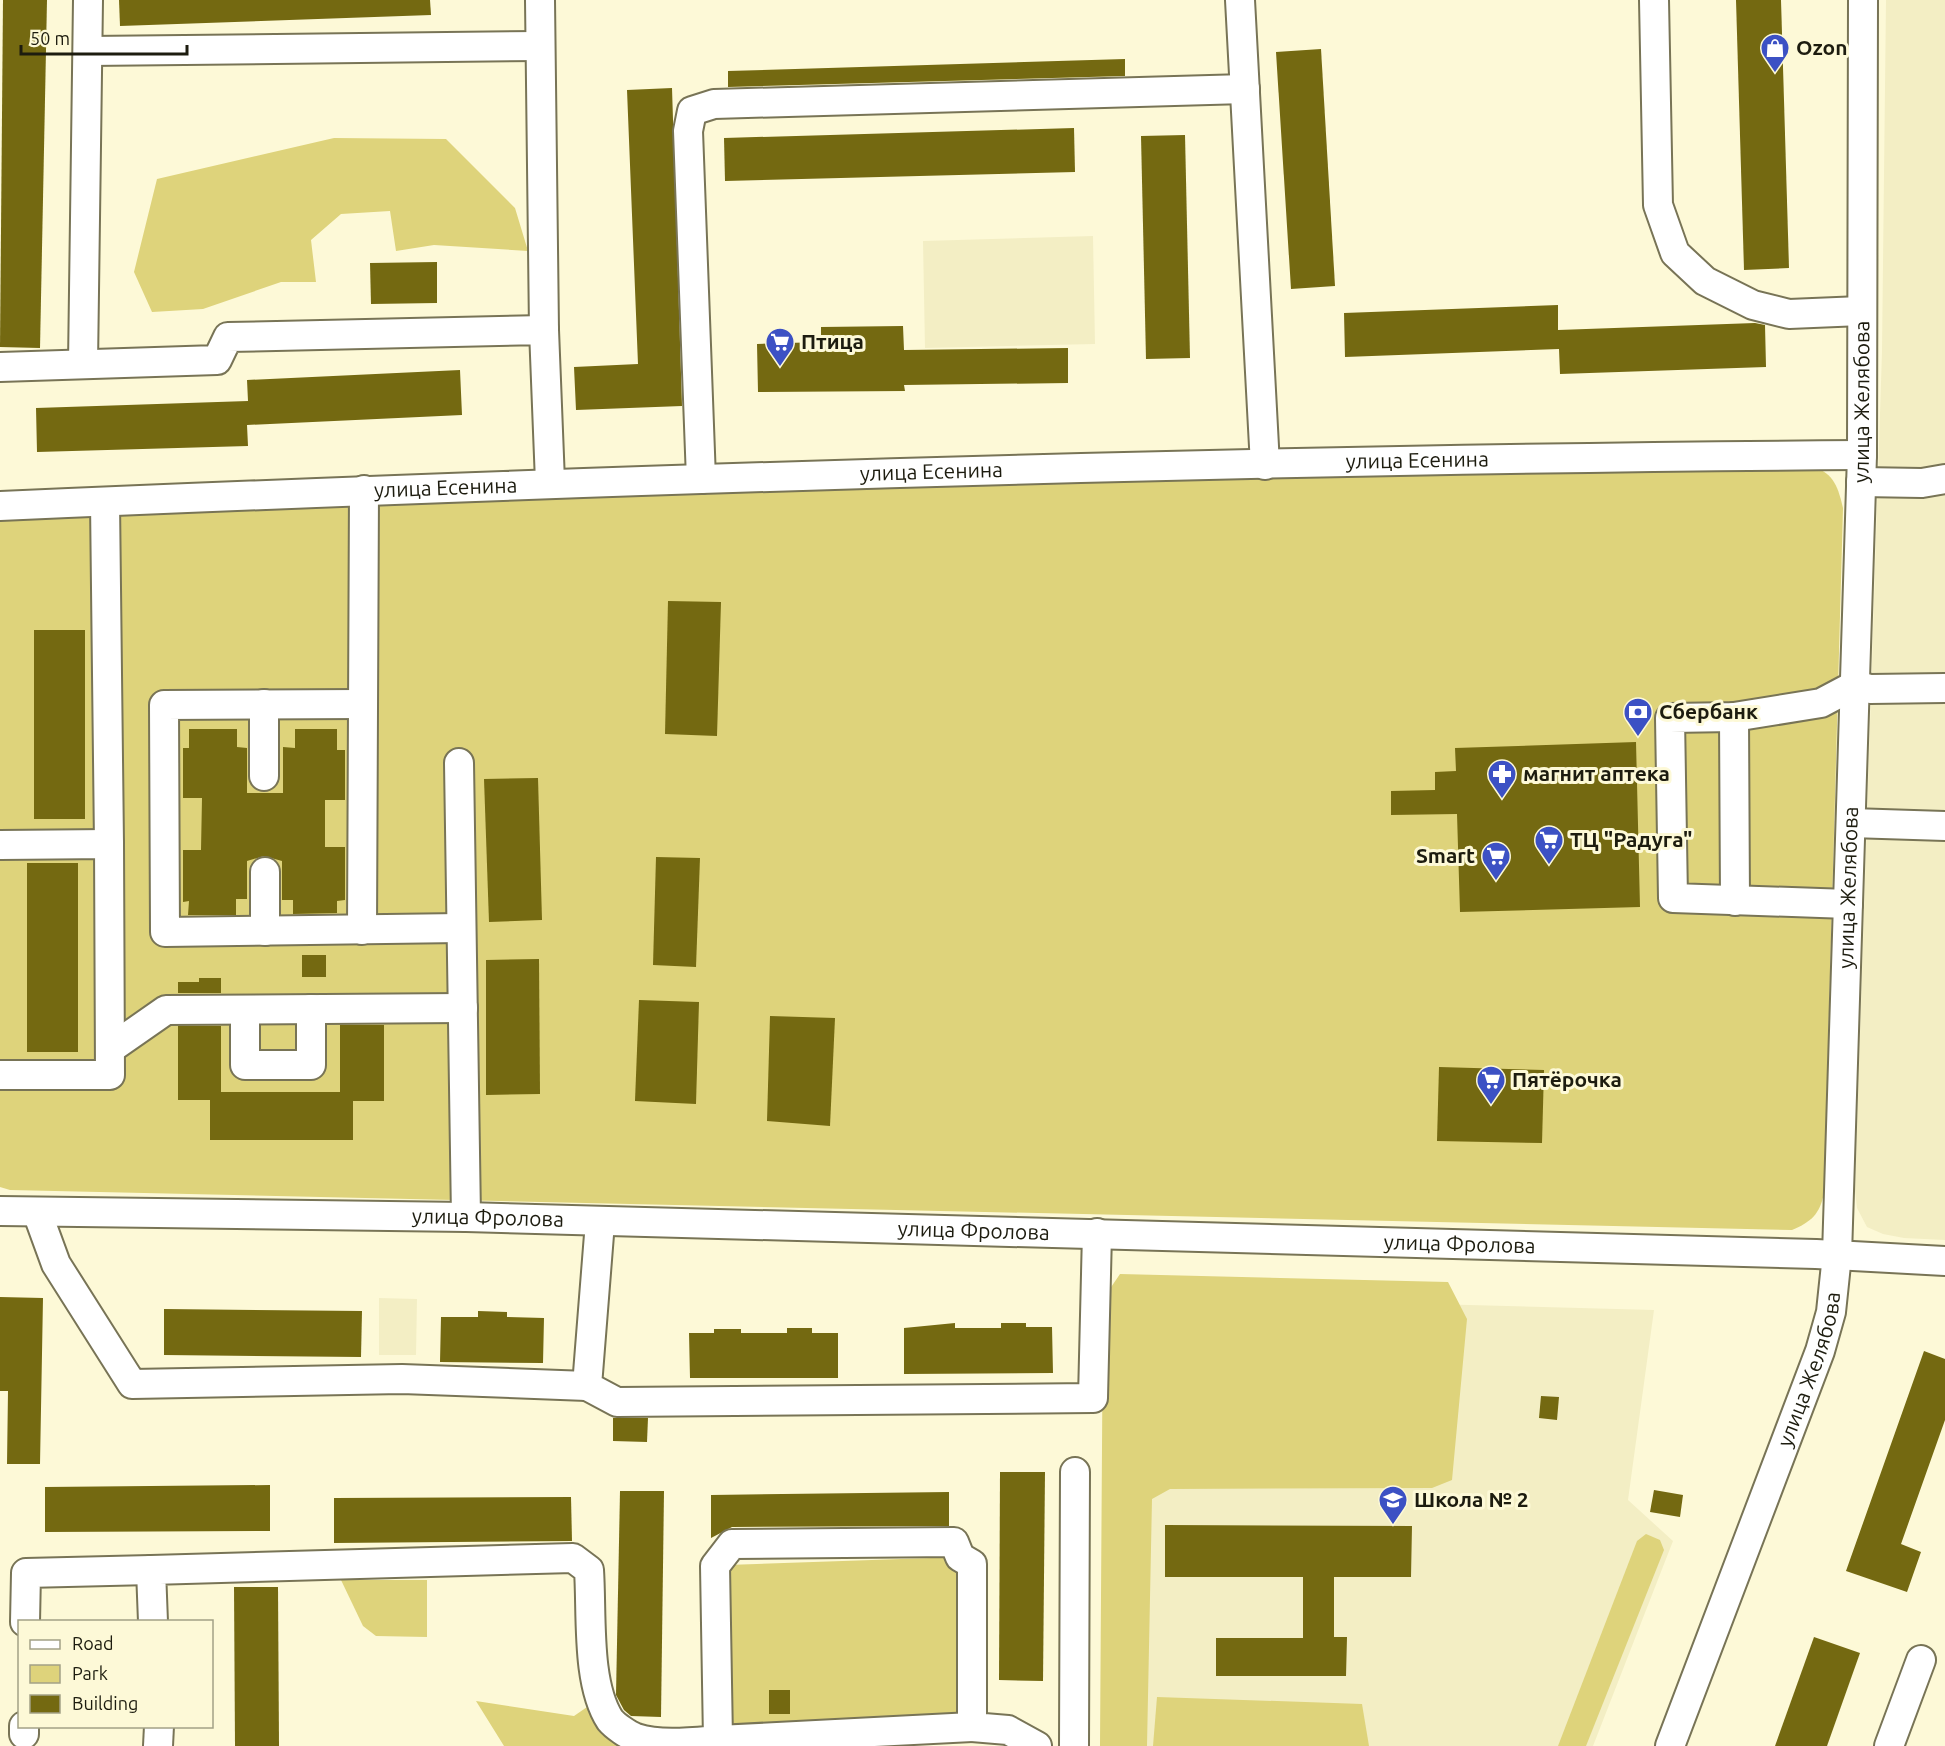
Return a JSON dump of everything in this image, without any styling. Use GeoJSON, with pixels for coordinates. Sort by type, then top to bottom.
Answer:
{"type":"FeatureCollection","features":[{"type":"Feature","properties":{"kind":"street"},"geometry":{"type":"LineString","coordinates":[[83,364],[88,0]]}},
{"type":"Feature","properties":{"kind":"street"},"geometry":{"type":"LineString","coordinates":[[540,0],[544,330],[550,482]]}},
{"type":"Feature","properties":{"kind":"street"},"geometry":{"type":"LineString","coordinates":[[1240,0],[1265,465]]}},
{"type":"Feature","properties":{"kind":"street"},"geometry":{"type":"LineString","coordinates":[[1654,0],[1658,206],[1676,253],[1705,281],[1753,305],[1789,314],[1861,311]]}},
{"type":"Feature","properties":{"kind":"street","name":"улица Желябова"},"geometry":{"type":"LineString","coordinates":[[1670,1746],[1820,1351],[1831,1312],[1838,1255],[1862,469],[1863,0]]}},
{"type":"Feature","properties":{"kind":"street"},"geometry":{"type":"LineString","coordinates":[[89,51],[540,46]]}},
{"type":"Feature","properties":{"kind":"street"},"geometry":{"type":"LineString","coordinates":[[701,479],[688,131],[692,111],[714,104],[1245,89]]}},
{"type":"Feature","properties":{"kind":"street"},"geometry":{"type":"LineString","coordinates":[[0,367],[217,360],[228,337],[544,330]]}},
{"type":"Feature","properties":{"kind":"street","name":"улица Есенина"},"geometry":{"type":"LineString","coordinates":[[0,506],[550,482],[981,469],[1265,465],[1862,469],[1922,483],[1945,479]]}},
{"type":"Feature","properties":{"kind":"street"},"geometry":{"type":"LineString","coordinates":[[362,930],[364,490]]}},
{"type":"Feature","properties":{"kind":"street"},"geometry":{"type":"LineString","coordinates":[[0,1075],[110,1075],[105,502]]}},
{"type":"Feature","properties":{"kind":"street"},"geometry":{"type":"LineString","coordinates":[[1848,904],[1673,897],[1670,718],[1734,717],[1821,703],[1855,685],[1870,689],[1945,688]]}},
{"type":"Feature","properties":{"kind":"street"},"geometry":{"type":"LineString","coordinates":[[264,704],[264,776]]}},
{"type":"Feature","properties":{"kind":"street"},"geometry":{"type":"LineString","coordinates":[[363,704],[164,705],[165,932],[461,928]]}},
{"type":"Feature","properties":{"kind":"street"},"geometry":{"type":"LineString","coordinates":[[1734,717],[1735,901]]}},
{"type":"Feature","properties":{"kind":"street"},"geometry":{"type":"LineString","coordinates":[[459,763],[466,1217]]}},
{"type":"Feature","properties":{"kind":"street"},"geometry":{"type":"LineString","coordinates":[[1851,823],[1945,826]]}},
{"type":"Feature","properties":{"kind":"street"},"geometry":{"type":"LineString","coordinates":[[0,845],[109,844]]}},
{"type":"Feature","properties":{"kind":"street"},"geometry":{"type":"LineString","coordinates":[[265,872],[265,931]]}},
{"type":"Feature","properties":{"kind":"street"},"geometry":{"type":"LineString","coordinates":[[110,1049],[166,1010],[462,1008]]}},
{"type":"Feature","properties":{"kind":"street"},"geometry":{"type":"LineString","coordinates":[[245,1010],[245,1065],[311,1065],[310,1009]]}},
{"type":"Feature","properties":{"kind":"street","name":"улица Фролова"},"geometry":{"type":"LineString","coordinates":[[0,1211],[466,1217],[1096,1233],[1838,1255],[1945,1261]]}},
{"type":"Feature","properties":{"kind":"street"},"geometry":{"type":"LineString","coordinates":[[37,1212],[56,1263],[132,1384],[402,1379],[588,1386],[617,1402],[1093,1398],[1096,1233]]}},
{"type":"Feature","properties":{"kind":"street"},"geometry":{"type":"LineString","coordinates":[[588,1386],[600,1222]]}},
{"type":"Feature","properties":{"kind":"street"},"geometry":{"type":"LineString","coordinates":[[1074,1746],[1075,1472]]}},
{"type":"Feature","properties":{"kind":"street"},"geometry":{"type":"LineString","coordinates":[[718,1740],[715,1566],[732,1544],[954,1542],[960,1557],[972,1564],[972,1727]]}},
{"type":"Feature","properties":{"kind":"street"},"geometry":{"type":"LineString","coordinates":[[25,1620],[26,1573],[573,1558],[589,1570],[595,1673],[599,1698],[611,1722],[637,1739],[664,1744],[718,1740],[869,1739],[972,1727],[1008,1730],[1037,1746]]}},
{"type":"Feature","properties":{"kind":"street"},"geometry":{"type":"LineString","coordinates":[[151,1570],[153,1620]]}},
{"type":"Feature","properties":{"kind":"street"},"geometry":{"type":"LineString","coordinates":[[1889,1746],[1921,1660]]}},
{"type":"Feature","properties":{"kind":"street"},"geometry":{"type":"LineString","coordinates":[[158,1746],[159,1728]]}},
{"type":"Feature","properties":{"kind":"shaded area"},"geometry":{"type":"Polygon","coordinates":[[[1886,0],[1945,0],[1945,1240],[1904,1238],[1883,1234],[1867,1227],[1857,1208],[1855,1191],[1882,352],[1886,0]]]}},
{"type":"Feature","properties":{"kind":"shaded area"},"geometry":{"type":"Polygon","coordinates":[[[1093,236],[1095,344],[925,348],[923,241],[1093,236]]]}},
{"type":"Feature","properties":{"kind":"shaded area","name":"Школа № 2"},"geometry":{"type":"Polygon","coordinates":[[[1135,1296],[1654,1310],[1628,1500],[1673,1541],[1593,1746],[1126,1746],[1135,1296]]]}},
{"type":"Feature","properties":{"kind":"shaded area"},"geometry":{"type":"Polygon","coordinates":[[[379,1298],[417,1299],[416,1355],[379,1355],[379,1298]]]}},
{"type":"Feature","properties":{"kind":"green space"},"geometry":{"type":"Polygon","coordinates":[[[334,138],[446,139],[515,208],[528,251],[434,245],[396,251],[390,211],[341,214],[311,240],[316,282],[281,282],[203,309],[152,312],[134,272],[157,179],[334,138]]]}},
{"type":"Feature","properties":{"kind":"green space"},"geometry":{"type":"Polygon","coordinates":[[[1808,464],[1823,471],[1833,480],[1843,508],[1824,1193],[1820,1207],[1814,1216],[1792,1230],[10,1190],[0,1187],[0,520],[4,518],[981,481],[1808,464]]]}},
{"type":"Feature","properties":{"kind":"green space"},"geometry":{"type":"Polygon","coordinates":[[[1120,1274],[1448,1282],[1467,1319],[1452,1480],[1432,1488],[1170,1489],[1152,1499],[1147,1746],[1100,1746],[1103,1299],[1120,1274]]]}},
{"type":"Feature","properties":{"kind":"green space"},"geometry":{"type":"Polygon","coordinates":[[[1646,1534],[1660,1540],[1664,1550],[1586,1746],[1558,1746],[1637,1541],[1646,1534]]]}},
{"type":"Feature","properties":{"kind":"green space"},"geometry":{"type":"Polygon","coordinates":[[[960,1557],[966,1717],[732,1726],[727,1565],[960,1557]]]}},
{"type":"Feature","properties":{"kind":"green space"},"geometry":{"type":"Polygon","coordinates":[[[341,1580],[427,1580],[427,1637],[376,1636],[363,1626],[341,1580]]]}},
{"type":"Feature","properties":{"kind":"green space"},"geometry":{"type":"Polygon","coordinates":[[[1157,1697],[1362,1704],[1369,1746],[1153,1746],[1157,1697]]]}},
{"type":"Feature","properties":{"kind":"green space"},"geometry":{"type":"Polygon","coordinates":[[[476,1701],[574,1716],[590,1705],[629,1746],[504,1746],[476,1701]]]}},
{"type":"Feature","properties":{"kind":"building"},"geometry":{"type":"Polygon","coordinates":[[[3,0],[47,0],[40,348],[0,347],[3,0]]]}},
{"type":"Feature","properties":{"kind":"building"},"geometry":{"type":"Polygon","coordinates":[[[119,0],[430,0],[431,15],[120,26],[119,0]]]}},
{"type":"Feature","properties":{"kind":"building"},"geometry":{"type":"Polygon","coordinates":[[[1736,0],[1781,0],[1789,268],[1744,270],[1736,0]]]}},
{"type":"Feature","properties":{"kind":"building"},"geometry":{"type":"Polygon","coordinates":[[[1321,49],[1335,286],[1291,289],[1276,52],[1321,49]]]}},
{"type":"Feature","properties":{"kind":"building"},"geometry":{"type":"Polygon","coordinates":[[[1125,59],[1125,76],[728,87],[728,71],[1125,59]]]}},
{"type":"Feature","properties":{"kind":"building"},"geometry":{"type":"Polygon","coordinates":[[[672,88],[682,406],[576,410],[574,367],[638,364],[627,90],[672,88]]]}},
{"type":"Feature","properties":{"kind":"building"},"geometry":{"type":"Polygon","coordinates":[[[1074,128],[1075,172],[725,181],[724,138],[1074,128]]]}},
{"type":"Feature","properties":{"kind":"building"},"geometry":{"type":"Polygon","coordinates":[[[1185,135],[1190,358],[1146,359],[1141,136],[1185,135]]]}},
{"type":"Feature","properties":{"kind":"building"},"geometry":{"type":"Polygon","coordinates":[[[437,262],[437,303],[371,304],[370,263],[437,262]]]}},
{"type":"Feature","properties":{"kind":"building"},"geometry":{"type":"Polygon","coordinates":[[[1558,305],[1558,330],[1755,323],[1765,325],[1766,367],[1560,374],[1559,349],[1345,357],[1344,313],[1558,305]]]}},
{"type":"Feature","properties":{"kind":"building"},"geometry":{"type":"Polygon","coordinates":[[[903,326],[904,350],[1068,348],[1068,383],[904,385],[905,391],[758,392],[757,344],[821,342],[821,327],[903,326]]]}},
{"type":"Feature","properties":{"kind":"building"},"geometry":{"type":"Polygon","coordinates":[[[460,370],[462,415],[247,425],[248,446],[37,452],[36,408],[248,401],[247,380],[460,370]]]}},
{"type":"Feature","properties":{"kind":"building"},"geometry":{"type":"Polygon","coordinates":[[[668,601],[721,602],[717,736],[665,734],[668,601]]]}},
{"type":"Feature","properties":{"kind":"building"},"geometry":{"type":"Polygon","coordinates":[[[34,630],[85,630],[85,819],[34,819],[34,630]]]}},
{"type":"Feature","properties":{"kind":"building"},"geometry":{"type":"Polygon","coordinates":[[[189,729],[237,729],[237,747],[247,748],[247,793],[283,793],[283,747],[295,748],[295,729],[337,729],[337,750],[345,750],[345,800],[325,800],[325,847],[345,847],[345,900],[337,901],[337,913],[293,914],[293,900],[282,900],[282,861],[264,856],[247,861],[247,899],[236,899],[236,915],[188,915],[189,901],[183,902],[183,850],[201,850],[202,798],[183,798],[183,748],[189,748],[189,729]]]}},
{"type":"Feature","properties":{"kind":"building","name":"ТЦ \"Радуга\""},"geometry":{"type":"Polygon","coordinates":[[[1636,742],[1640,907],[1460,912],[1457,814],[1391,815],[1391,791],[1435,790],[1435,772],[1456,771],[1455,748],[1636,742]]]}},
{"type":"Feature","properties":{"kind":"building"},"geometry":{"type":"Polygon","coordinates":[[[538,778],[542,920],[489,922],[484,779],[538,778]]]}},
{"type":"Feature","properties":{"kind":"building"},"geometry":{"type":"Polygon","coordinates":[[[656,857],[700,858],[696,967],[653,965],[656,857]]]}},
{"type":"Feature","properties":{"kind":"building"},"geometry":{"type":"Polygon","coordinates":[[[27,863],[78,863],[78,1052],[27,1052],[27,863]]]}},
{"type":"Feature","properties":{"kind":"building"},"geometry":{"type":"Polygon","coordinates":[[[302,955],[326,955],[326,977],[302,977],[302,955]]]}},
{"type":"Feature","properties":{"kind":"building"},"geometry":{"type":"Polygon","coordinates":[[[539,959],[540,1094],[486,1095],[486,960],[539,959]]]}},
{"type":"Feature","properties":{"kind":"building"},"geometry":{"type":"Polygon","coordinates":[[[199,978],[221,978],[221,993],[178,993],[178,982],[199,982],[199,978]]]}},
{"type":"Feature","properties":{"kind":"building"},"geometry":{"type":"Polygon","coordinates":[[[639,1000],[699,1002],[696,1104],[635,1101],[639,1000]]]}},
{"type":"Feature","properties":{"kind":"building"},"geometry":{"type":"Polygon","coordinates":[[[770,1016],[835,1018],[830,1126],[767,1121],[770,1016]]]}},
{"type":"Feature","properties":{"kind":"building"},"geometry":{"type":"Polygon","coordinates":[[[340,1025],[384,1025],[384,1101],[353,1101],[353,1140],[210,1140],[210,1100],[178,1100],[178,1026],[221,1026],[221,1092],[340,1092],[340,1025]]]}},
{"type":"Feature","properties":{"kind":"building","name":"Пятёрочка"},"geometry":{"type":"Polygon","coordinates":[[[1439,1067],[1544,1070],[1542,1143],[1437,1141],[1439,1067]]]}},
{"type":"Feature","properties":{"kind":"building"},"geometry":{"type":"Polygon","coordinates":[[[0,1297],[43,1298],[40,1464],[7,1464],[8,1391],[0,1391],[0,1297]]]}},
{"type":"Feature","properties":{"kind":"building"},"geometry":{"type":"Polygon","coordinates":[[[164,1309],[362,1311],[361,1357],[164,1355],[164,1309]]]}},
{"type":"Feature","properties":{"kind":"building"},"geometry":{"type":"Polygon","coordinates":[[[478,1311],[507,1312],[507,1317],[544,1318],[543,1363],[440,1362],[441,1317],[478,1317],[478,1311]]]}},
{"type":"Feature","properties":{"kind":"building"},"geometry":{"type":"Polygon","coordinates":[[[955,1323],[955,1328],[1001,1328],[1001,1323],[1026,1323],[1026,1327],[1052,1327],[1053,1373],[904,1374],[904,1328],[955,1323]]]}},
{"type":"Feature","properties":{"kind":"building"},"geometry":{"type":"Polygon","coordinates":[[[787,1328],[812,1328],[812,1333],[838,1333],[838,1378],[690,1378],[689,1333],[714,1333],[714,1329],[741,1329],[741,1333],[787,1333],[787,1328]]]}},
{"type":"Feature","properties":{"kind":"building"},"geometry":{"type":"Polygon","coordinates":[[[1924,1351],[1945,1359],[1945,1420],[1901,1544],[1921,1552],[1907,1592],[1846,1571],[1924,1351]]]}},
{"type":"Feature","properties":{"kind":"building"},"geometry":{"type":"Polygon","coordinates":[[[1541,1396],[1559,1397],[1557,1420],[1539,1418],[1541,1396]]]}},
{"type":"Feature","properties":{"kind":"building"},"geometry":{"type":"Polygon","coordinates":[[[613,1418],[648,1418],[647,1442],[613,1441],[613,1418]]]}},
{"type":"Feature","properties":{"kind":"building"},"geometry":{"type":"Polygon","coordinates":[[[1000,1472],[1045,1472],[1043,1681],[999,1680],[1000,1472]]]}},
{"type":"Feature","properties":{"kind":"building"},"geometry":{"type":"Polygon","coordinates":[[[270,1485],[270,1531],[45,1532],[45,1487],[270,1485]]]}},
{"type":"Feature","properties":{"kind":"building"},"geometry":{"type":"Polygon","coordinates":[[[1654,1490],[1683,1495],[1680,1517],[1650,1512],[1654,1490]]]}},
{"type":"Feature","properties":{"kind":"building"},"geometry":{"type":"Polygon","coordinates":[[[620,1491],[664,1491],[661,1717],[631,1716],[624,1710],[616,1695],[620,1491]]]}},
{"type":"Feature","properties":{"kind":"building"},"geometry":{"type":"Polygon","coordinates":[[[949,1492],[949,1526],[732,1527],[711,1538],[711,1495],[949,1492]]]}},
{"type":"Feature","properties":{"kind":"building"},"geometry":{"type":"Polygon","coordinates":[[[571,1497],[572,1541],[334,1543],[334,1498],[571,1497]]]}},
{"type":"Feature","properties":{"kind":"building"},"geometry":{"type":"Polygon","coordinates":[[[1165,1525],[1412,1526],[1411,1577],[1334,1577],[1334,1637],[1347,1637],[1346,1676],[1216,1676],[1216,1638],[1303,1638],[1303,1577],[1165,1577],[1165,1525]]]}},
{"type":"Feature","properties":{"kind":"building"},"geometry":{"type":"Polygon","coordinates":[[[234,1587],[278,1587],[279,1746],[235,1746],[234,1587]]]}},
{"type":"Feature","properties":{"kind":"building"},"geometry":{"type":"Polygon","coordinates":[[[1814,1637],[1860,1653],[1827,1746],[1775,1746],[1814,1637]]]}},
{"type":"Feature","properties":{"kind":"building"},"geometry":{"type":"Polygon","coordinates":[[[769,1690],[790,1690],[790,1714],[769,1714],[769,1690]]]}},
{"type":"Feature","properties":{"kind":"place","name":"Ozon"},"geometry":{"type":"Point","coordinates":[1775,74]}},
{"type":"Feature","properties":{"kind":"place","name":"Птица"},"geometry":{"type":"Point","coordinates":[780,368]}},
{"type":"Feature","properties":{"kind":"place","name":"Сбербанк"},"geometry":{"type":"Point","coordinates":[1638,738]}},
{"type":"Feature","properties":{"kind":"place","name":"магнит аптека"},"geometry":{"type":"Point","coordinates":[1502,800]}},
{"type":"Feature","properties":{"kind":"place","name":"ТЦ \"Радуга\""},"geometry":{"type":"Point","coordinates":[1549,866]}},
{"type":"Feature","properties":{"kind":"place","name":"Smart"},"geometry":{"type":"Point","coordinates":[1496,882]}},
{"type":"Feature","properties":{"kind":"place","name":"Пятёрочка"},"geometry":{"type":"Point","coordinates":[1491,1106]}},
{"type":"Feature","properties":{"kind":"place","name":"Школа № 2"},"geometry":{"type":"Point","coordinates":[1393,1526]}}]}
